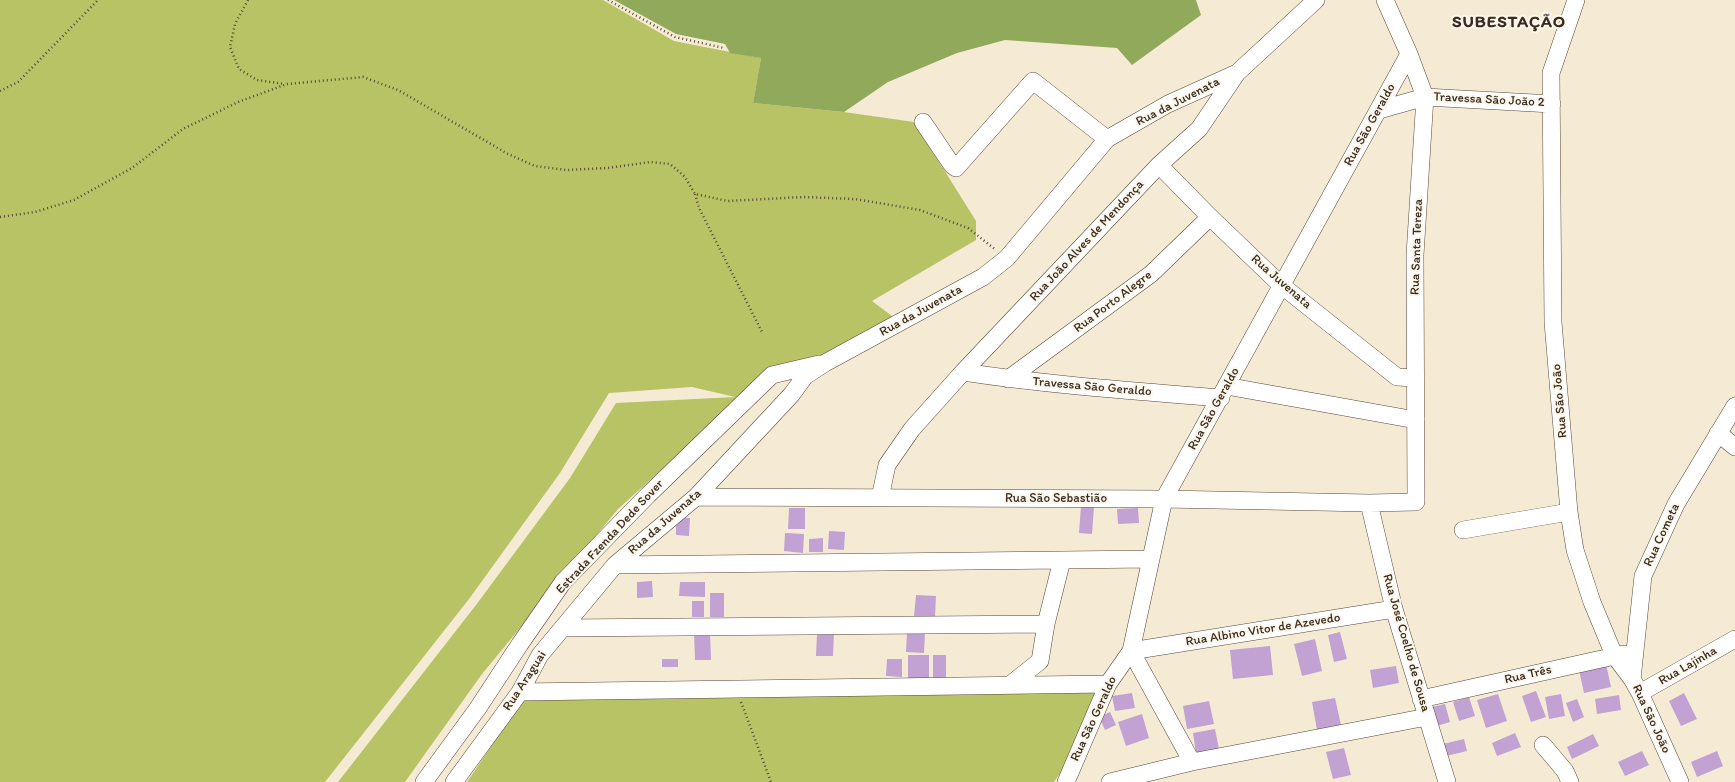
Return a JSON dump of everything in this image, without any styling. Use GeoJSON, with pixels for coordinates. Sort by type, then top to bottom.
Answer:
{"type":"FeatureCollection","features":[{"type":"Feature","properties":{"kind":"street","name":"Rua João Alves de Mendonça"},"geometry":{"type":"LineString","coordinates":[[880,498],[887,465],[900,445],[963,372],[1160,165],[1199,130],[1237,73],[1316,0]]}},
{"type":"Feature","properties":{"kind":"street","name":"Rua Santa Tereza"},"geometry":{"type":"LineString","coordinates":[[1385,0],[1409,54],[1425,97],[1415,255],[1416,502]]}},
{"type":"Feature","properties":{"kind":"street","name":"Rua São João"},"geometry":{"type":"LineString","coordinates":[[1576,0],[1551,74],[1553,322],[1569,512],[1575,550],[1592,602],[1614,655],[1636,686],[1680,782]]}},
{"type":"Feature","properties":{"kind":"street","name":"Rua São Geraldo"},"geometry":{"type":"LineString","coordinates":[[1066,782],[1108,684],[1131,651],[1164,499],[1409,54]]}},
{"type":"Feature","properties":{"kind":"street","name":"Rua da Juvenata"},"geometry":{"type":"LineString","coordinates":[[615,565],[696,497],[792,394],[805,376],[825,363],[983,277],[1007,258],[1107,139],[1168,104],[1237,73]]}},
{"type":"Feature","properties":{"kind":"street"},"geometry":{"type":"LineString","coordinates":[[923,122],[952,166],[956,168],[1033,81],[1107,139]]}},
{"type":"Feature","properties":{"kind":"street","name":"Travessa São João 2"},"geometry":{"type":"LineString","coordinates":[[1379,110],[1425,97],[1552,104]]}},
{"type":"Feature","properties":{"kind":"street","name":"Rua Juvenata"},"geometry":{"type":"LineString","coordinates":[[1160,165],[1210,217],[1281,285],[1397,377],[1415,378]]}},
{"type":"Feature","properties":{"kind":"street","name":"Rua Porto Alegre"},"geometry":{"type":"LineString","coordinates":[[1008,378],[1151,274],[1210,217]]}},
{"type":"Feature","properties":{"kind":"street","name":"Estrada Fzenda Dede Sover"},"geometry":{"type":"LineString","coordinates":[[424,782],[478,708],[520,644],[564,582],[648,495],[772,376],[808,365],[825,363]]}},
{"type":"Feature","properties":{"kind":"street","name":"Travessa São Geraldo"},"geometry":{"type":"LineString","coordinates":[[963,372],[1008,378],[1223,392],[1416,420]]}},
{"type":"Feature","properties":{"kind":"street","name":"Rua Cometa"},"geometry":{"type":"LineString","coordinates":[[1636,686],[1634,653],[1643,576],[1676,504],[1735,406]]}},
{"type":"Feature","properties":{"kind":"street"},"geometry":{"type":"LineString","coordinates":[[1718,433],[1735,447]]}},
{"type":"Feature","properties":{"kind":"street","name":"Rua São Sebastião"},"geometry":{"type":"LineString","coordinates":[[696,497],[1164,499],[1369,503],[1416,502]]}},
{"type":"Feature","properties":{"kind":"street","name":"Rua José Coelho de Sousa"},"geometry":{"type":"LineString","coordinates":[[1369,503],[1394,609],[1447,782]]}},
{"type":"Feature","properties":{"kind":"street"},"geometry":{"type":"LineString","coordinates":[[1463,530],[1569,512]]}},
{"type":"Feature","properties":{"kind":"street"},"geometry":{"type":"LineString","coordinates":[[615,565],[1151,559]]}},
{"type":"Feature","properties":{"kind":"street"},"geometry":{"type":"LineString","coordinates":[[1011,684],[1040,661],[1046,624],[1062,560]]}},
{"type":"Feature","properties":{"kind":"street","name":"Rua Araguai"},"geometry":{"type":"LineString","coordinates":[[454,782],[520,692],[540,655],[615,565]]}},
{"type":"Feature","properties":{"kind":"street","name":"Rua Albino Vitor de Azevedo"},"geometry":{"type":"LineString","coordinates":[[1131,651],[1394,609]]}},
{"type":"Feature","properties":{"kind":"street"},"geometry":{"type":"LineString","coordinates":[[564,628],[1046,624]]}},
{"type":"Feature","properties":{"kind":"street","name":"Rua Lajinha"},"geometry":{"type":"LineString","coordinates":[[1636,686],[1735,639]]}},
{"type":"Feature","properties":{"kind":"street"},"geometry":{"type":"LineString","coordinates":[[1131,651],[1192,762]]}},
{"type":"Feature","properties":{"kind":"street","name":"Rua Três"},"geometry":{"type":"LineString","coordinates":[[1421,699],[1614,655],[1634,653]]}},
{"type":"Feature","properties":{"kind":"street"},"geometry":{"type":"LineString","coordinates":[[520,692],[1011,684],[1108,684]]}},
{"type":"Feature","properties":{"kind":"street"},"geometry":{"type":"LineString","coordinates":[[1110,782],[1192,762],[1427,717]]}},
{"type":"Feature","properties":{"kind":"street"},"geometry":{"type":"LineString","coordinates":[[1543,745],[1565,771],[1570,782]]}},
{"type":"Feature","properties":{"kind":"path"},"geometry":{"type":"LineString","coordinates":[[0,91],[18,82],[98,0]]}},
{"type":"Feature","properties":{"kind":"path"},"geometry":{"type":"LineString","coordinates":[[248,0],[235,24],[230,47],[239,69],[257,80],[287,84],[363,77],[398,90],[508,154],[535,166],[567,170],[608,168],[650,162],[670,164],[685,177],[695,194],[698,208],[762,332]]}},
{"type":"Feature","properties":{"kind":"path"},"geometry":{"type":"LineString","coordinates":[[608,0],[675,37],[724,48]]}},
{"type":"Feature","properties":{"kind":"path"},"geometry":{"type":"LineString","coordinates":[[0,217],[35,212],[74,200],[132,168],[183,129],[238,102],[287,84]]}},
{"type":"Feature","properties":{"kind":"path"},"geometry":{"type":"LineString","coordinates":[[695,194],[728,201],[804,197],[855,199],[920,210],[968,228],[1007,258]]}},
{"type":"Feature","properties":{"kind":"path"},"geometry":{"type":"LineString","coordinates":[[736,689],[771,782]]}},
{"type":"Feature","properties":{"kind":"green space"},"geometry":{"type":"Polygon","coordinates":[[[0,0],[603,0],[674,41],[761,58],[753,103],[844,112],[914,122],[976,221],[976,240],[872,301],[896,319],[820,357],[769,372],[618,509],[482,674],[405,782],[338,782],[476,605],[570,478],[616,403],[735,397],[692,387],[609,393],[560,473],[469,599],[325,782],[0,782],[0,0]]]}},
{"type":"Feature","properties":{"kind":"green space"},"geometry":{"type":"Polygon","coordinates":[[[614,0],[1196,0],[1201,15],[1132,65],[1117,48],[1005,40],[957,53],[888,82],[844,112],[753,103],[761,58],[730,53],[725,44],[676,34],[614,0]]]}},
{"type":"Feature","properties":{"kind":"green space"},"geometry":{"type":"Polygon","coordinates":[[[1101,692],[1061,772],[1054,782],[467,782],[524,698],[1101,692]]]}},
{"type":"Feature","properties":{"kind":"building"},"geometry":{"type":"Polygon","coordinates":[[[1081,506],[1094,507],[1092,534],[1079,533],[1081,506]]]}},
{"type":"Feature","properties":{"kind":"building"},"geometry":{"type":"Polygon","coordinates":[[[789,508],[805,508],[805,529],[788,529],[789,508]]]}},
{"type":"Feature","properties":{"kind":"building"},"geometry":{"type":"Polygon","coordinates":[[[1138,508],[1139,523],[1118,524],[1117,509],[1138,508]]]}},
{"type":"Feature","properties":{"kind":"building"},"geometry":{"type":"Polygon","coordinates":[[[676,517],[690,518],[689,536],[676,535],[676,517]]]}},
{"type":"Feature","properties":{"kind":"building"},"geometry":{"type":"Polygon","coordinates":[[[829,531],[845,532],[844,550],[828,549],[829,531]]]}},
{"type":"Feature","properties":{"kind":"building"},"geometry":{"type":"Polygon","coordinates":[[[785,533],[804,534],[803,553],[784,551],[785,533]]]}},
{"type":"Feature","properties":{"kind":"building"},"geometry":{"type":"Polygon","coordinates":[[[823,538],[823,552],[809,552],[809,539],[823,538]]]}},
{"type":"Feature","properties":{"kind":"building"},"geometry":{"type":"Polygon","coordinates":[[[652,581],[653,597],[637,598],[637,582],[652,581]]]}},
{"type":"Feature","properties":{"kind":"building"},"geometry":{"type":"Polygon","coordinates":[[[680,582],[705,582],[705,597],[679,596],[680,582]]]}},
{"type":"Feature","properties":{"kind":"building"},"geometry":{"type":"Polygon","coordinates":[[[710,593],[724,593],[724,617],[710,617],[710,593]]]}},
{"type":"Feature","properties":{"kind":"building"},"geometry":{"type":"Polygon","coordinates":[[[916,595],[936,596],[935,617],[914,616],[916,595]]]}},
{"type":"Feature","properties":{"kind":"building"},"geometry":{"type":"Polygon","coordinates":[[[692,601],[704,601],[704,617],[692,617],[692,601]]]}},
{"type":"Feature","properties":{"kind":"building"},"geometry":{"type":"Polygon","coordinates":[[[710,632],[711,660],[695,660],[694,633],[710,632]]]}},
{"type":"Feature","properties":{"kind":"building"},"geometry":{"type":"Polygon","coordinates":[[[907,632],[925,633],[924,653],[906,652],[907,632]]]}},
{"type":"Feature","properties":{"kind":"building"},"geometry":{"type":"Polygon","coordinates":[[[1340,632],[1347,659],[1334,662],[1328,635],[1340,632]]]}},
{"type":"Feature","properties":{"kind":"building"},"geometry":{"type":"Polygon","coordinates":[[[817,633],[834,633],[833,656],[816,656],[817,633]]]}},
{"type":"Feature","properties":{"kind":"building"},"geometry":{"type":"Polygon","coordinates":[[[1315,639],[1322,671],[1302,676],[1294,644],[1315,639]]]}},
{"type":"Feature","properties":{"kind":"building"},"geometry":{"type":"Polygon","coordinates":[[[1270,646],[1273,675],[1233,679],[1230,650],[1270,646]]]}},
{"type":"Feature","properties":{"kind":"building"},"geometry":{"type":"Polygon","coordinates":[[[908,655],[929,655],[929,678],[908,678],[908,655]]]}},
{"type":"Feature","properties":{"kind":"building"},"geometry":{"type":"Polygon","coordinates":[[[933,655],[946,655],[946,678],[933,678],[933,655]]]}},
{"type":"Feature","properties":{"kind":"building"},"geometry":{"type":"Polygon","coordinates":[[[662,659],[678,659],[678,667],[662,667],[662,659]]]}},
{"type":"Feature","properties":{"kind":"building"},"geometry":{"type":"Polygon","coordinates":[[[887,659],[902,659],[902,677],[886,676],[887,659]]]}},
{"type":"Feature","properties":{"kind":"building"},"geometry":{"type":"Polygon","coordinates":[[[1606,664],[1611,687],[1584,693],[1579,670],[1606,664]]]}},
{"type":"Feature","properties":{"kind":"building"},"geometry":{"type":"Polygon","coordinates":[[[1396,666],[1399,683],[1373,688],[1370,670],[1396,666]]]}},
{"type":"Feature","properties":{"kind":"building"},"geometry":{"type":"Polygon","coordinates":[[[1536,691],[1546,717],[1531,722],[1522,696],[1536,691]]]}},
{"type":"Feature","properties":{"kind":"building"},"geometry":{"type":"Polygon","coordinates":[[[1132,693],[1135,708],[1115,711],[1112,696],[1132,693]]]}},
{"type":"Feature","properties":{"kind":"building"},"geometry":{"type":"Polygon","coordinates":[[[1684,693],[1697,719],[1681,726],[1669,701],[1684,693]]]}},
{"type":"Feature","properties":{"kind":"building"},"geometry":{"type":"Polygon","coordinates":[[[1498,694],[1507,721],[1486,728],[1477,700],[1498,694]]]}},
{"type":"Feature","properties":{"kind":"building"},"geometry":{"type":"Polygon","coordinates":[[[1561,694],[1565,716],[1549,719],[1545,697],[1561,694]]]}},
{"type":"Feature","properties":{"kind":"building"},"geometry":{"type":"Polygon","coordinates":[[[1619,695],[1621,710],[1597,714],[1595,699],[1619,695]]]}},
{"type":"Feature","properties":{"kind":"building"},"geometry":{"type":"Polygon","coordinates":[[[1469,697],[1475,716],[1459,721],[1453,702],[1469,697]]]}},
{"type":"Feature","properties":{"kind":"building"},"geometry":{"type":"Polygon","coordinates":[[[1335,698],[1341,725],[1317,730],[1312,702],[1335,698]]]}},
{"type":"Feature","properties":{"kind":"building"},"geometry":{"type":"Polygon","coordinates":[[[1577,699],[1584,717],[1573,722],[1566,703],[1577,699]]]}},
{"type":"Feature","properties":{"kind":"building"},"geometry":{"type":"Polygon","coordinates":[[[1209,701],[1214,724],[1187,729],[1183,706],[1209,701]]]}},
{"type":"Feature","properties":{"kind":"building"},"geometry":{"type":"Polygon","coordinates":[[[1445,704],[1450,722],[1437,726],[1432,707],[1445,704]]]}},
{"type":"Feature","properties":{"kind":"building"},"geometry":{"type":"Polygon","coordinates":[[[1110,712],[1116,725],[1105,730],[1099,717],[1110,712]]]}},
{"type":"Feature","properties":{"kind":"building"},"geometry":{"type":"Polygon","coordinates":[[[1142,714],[1149,738],[1126,746],[1118,722],[1142,714]]]}},
{"type":"Feature","properties":{"kind":"building"},"geometry":{"type":"Polygon","coordinates":[[[1215,729],[1219,749],[1196,753],[1193,733],[1215,729]]]}},
{"type":"Feature","properties":{"kind":"building"},"geometry":{"type":"Polygon","coordinates":[[[1515,733],[1521,747],[1497,756],[1492,743],[1515,733]]]}},
{"type":"Feature","properties":{"kind":"building"},"geometry":{"type":"Polygon","coordinates":[[[1593,734],[1599,746],[1572,759],[1567,747],[1593,734]]]}},
{"type":"Feature","properties":{"kind":"building"},"geometry":{"type":"Polygon","coordinates":[[[1464,739],[1467,751],[1446,756],[1443,744],[1464,739]]]}},
{"type":"Feature","properties":{"kind":"building"},"geometry":{"type":"Polygon","coordinates":[[[1344,748],[1351,775],[1333,779],[1326,752],[1344,748]]]}},
{"type":"Feature","properties":{"kind":"building"},"geometry":{"type":"Polygon","coordinates":[[[1642,751],[1649,765],[1625,776],[1618,762],[1642,751]]]}},
{"type":"Feature","properties":{"kind":"building"},"geometry":{"type":"Polygon","coordinates":[[[1717,751],[1723,766],[1697,777],[1691,762],[1717,751]]]}},
{"type":"Feature","properties":{"kind":"district","name":"SUBESTAÇÃO"},"geometry":{"type":"Point","coordinates":[1509,23]}}]}
